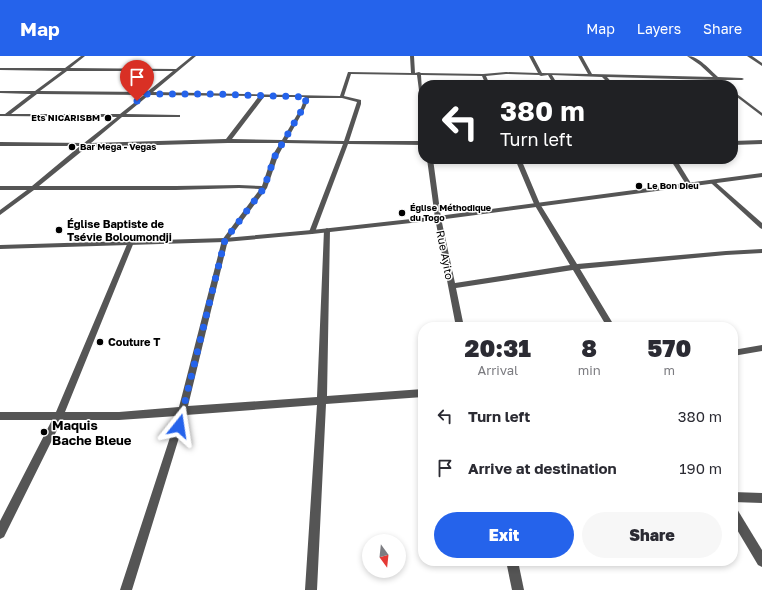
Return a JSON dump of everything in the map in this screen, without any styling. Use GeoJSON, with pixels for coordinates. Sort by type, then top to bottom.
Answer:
{"type":"FeatureCollection","features":[{"type":"Feature","properties":{"kind":"street"},"geometry":{"type":"LineString","coordinates":[[0,120],[83,56]]}},
{"type":"Feature","properties":{"kind":"street"},"geometry":{"type":"LineString","coordinates":[[0,213],[33,188],[120,115],[194,56]]}},
{"type":"Feature","properties":{"kind":"street"},"geometry":{"type":"LineString","coordinates":[[412,56],[413,73]]}},
{"type":"Feature","properties":{"kind":"street"},"geometry":{"type":"LineString","coordinates":[[531,56],[541,75]]}},
{"type":"Feature","properties":{"kind":"street"},"geometry":{"type":"LineString","coordinates":[[580,56],[591,76]]}},
{"type":"Feature","properties":{"kind":"street"},"geometry":{"type":"LineString","coordinates":[[689,56],[701,64],[718,80]]}},
{"type":"Feature","properties":{"kind":"street"},"geometry":{"type":"LineString","coordinates":[[748,56],[762,65]]}},
{"type":"Feature","properties":{"kind":"street"},"geometry":{"type":"LineString","coordinates":[[0,69],[176,70]]}},
{"type":"Feature","properties":{"kind":"street"},"geometry":{"type":"LineString","coordinates":[[342,97],[349,73],[506,74],[742,79]]}},
{"type":"Feature","properties":{"kind":"street"},"geometry":{"type":"LineString","coordinates":[[419,73],[420,80]]}},
{"type":"Feature","properties":{"kind":"street"},"geometry":{"type":"LineString","coordinates":[[483,75],[486,80]]}},
{"type":"Feature","properties":{"kind":"street"},"geometry":{"type":"LineString","coordinates":[[550,75],[553,80]]}},
{"type":"Feature","properties":{"kind":"street"},"geometry":{"type":"LineString","coordinates":[[604,76],[608,80]]}},
{"type":"Feature","properties":{"kind":"street"},"geometry":{"type":"LineString","coordinates":[[658,77],[662,80]]}},
{"type":"Feature","properties":{"kind":"street"},"geometry":{"type":"LineString","coordinates":[[0,92],[342,97],[359,101],[346,143],[312,232]]}},
{"type":"Feature","properties":{"kind":"street"},"geometry":{"type":"LineString","coordinates":[[228,141],[262,96]]}},
{"type":"Feature","properties":{"kind":"street"},"geometry":{"type":"LineString","coordinates":[[738,96],[762,115]]}},
{"type":"Feature","properties":{"kind":"street"},"geometry":{"type":"LineString","coordinates":[[126,590],[183,411],[225,240],[264,188],[275,156],[284,142],[307,97]]}},
{"type":"Feature","properties":{"kind":"street"},"geometry":{"type":"LineString","coordinates":[[0,115],[178,116]]}},
{"type":"Feature","properties":{"kind":"street"},"geometry":{"type":"LineString","coordinates":[[0,144],[86,145],[228,141],[418,143]]}},
{"type":"Feature","properties":{"kind":"street"},"geometry":{"type":"LineString","coordinates":[[738,143],[762,142]]}},
{"type":"Feature","properties":{"kind":"street","name":"Rue Ayito"},"geometry":{"type":"LineString","coordinates":[[431,164],[438,218],[459,322]]}},
{"type":"Feature","properties":{"kind":"street"},"geometry":{"type":"LineString","coordinates":[[520,164],[537,204],[608,322]]}},
{"type":"Feature","properties":{"kind":"street"},"geometry":{"type":"LineString","coordinates":[[675,164],[689,184]]}},
{"type":"Feature","properties":{"kind":"street"},"geometry":{"type":"LineString","coordinates":[[0,247],[225,240],[312,232],[438,218],[762,175]]}},
{"type":"Feature","properties":{"kind":"street"},"geometry":{"type":"LineString","coordinates":[[713,182],[762,226]]}},
{"type":"Feature","properties":{"kind":"street"},"geometry":{"type":"LineString","coordinates":[[0,188],[165,188],[244,185],[264,188]]}},
{"type":"Feature","properties":{"kind":"street"},"geometry":{"type":"LineString","coordinates":[[311,590],[322,399],[327,230]]}},
{"type":"Feature","properties":{"kind":"street"},"geometry":{"type":"LineString","coordinates":[[0,533],[59,416],[131,242]]}},
{"type":"Feature","properties":{"kind":"street"},"geometry":{"type":"LineString","coordinates":[[451,286],[574,267],[762,251]]}},
{"type":"Feature","properties":{"kind":"street"},"geometry":{"type":"LineString","coordinates":[[738,352],[762,348]]}},
{"type":"Feature","properties":{"kind":"street"},"geometry":{"type":"LineString","coordinates":[[0,416],[119,416],[322,399],[418,393]]}},
{"type":"Feature","properties":{"kind":"street"},"geometry":{"type":"LineString","coordinates":[[738,497],[762,498]]}},
{"type":"Feature","properties":{"kind":"street"},"geometry":{"type":"LineString","coordinates":[[738,521],[762,561]]}},
{"type":"Feature","properties":{"kind":"street"},"geometry":{"type":"LineString","coordinates":[[513,566],[518,590]]}},
{"type":"Feature","properties":{"kind":"place","name":"Ets NICARISBM"},"geometry":{"type":"Point","coordinates":[108,118]}},
{"type":"Feature","properties":{"kind":"place","name":"Bar Mega - Vegas"},"geometry":{"type":"Point","coordinates":[72,147]}},
{"type":"Feature","properties":{"kind":"place","name":"Le Bon Dieu"},"geometry":{"type":"Point","coordinates":[639,186]}},
{"type":"Feature","properties":{"kind":"place","name":"Église Méthodique du Togo"},"geometry":{"type":"Point","coordinates":[402,213]}},
{"type":"Feature","properties":{"kind":"place","name":"Église Baptiste de Tsévie Boloumondji"},"geometry":{"type":"Point","coordinates":[59,230]}},
{"type":"Feature","properties":{"kind":"place","name":"Couture T"},"geometry":{"type":"Point","coordinates":[100,342]}},
{"type":"Feature","properties":{"kind":"place","name":"Maquis Bache Bleue"},"geometry":{"type":"Point","coordinates":[44,432]}},
{"type":"Feature","properties":{"kind":"route"},"geometry":{"type":"LineString","coordinates":[[137,101],[146,94],[212,94],[307,97],[303,108],[275,156],[264,188],[225,240],[179,426]]}}]}
